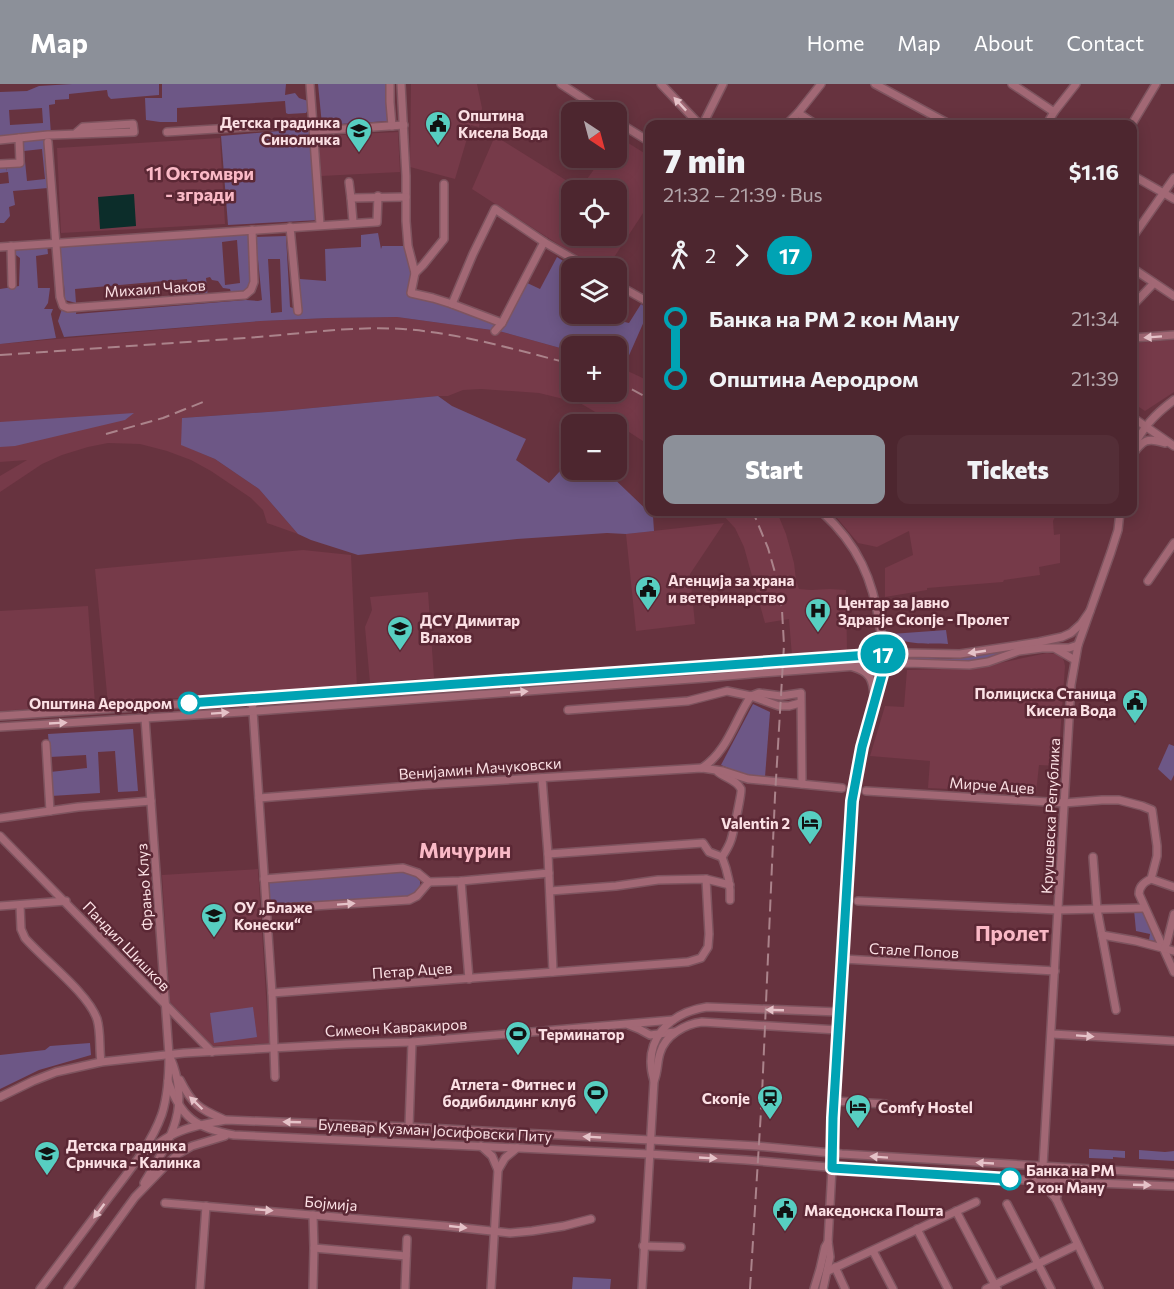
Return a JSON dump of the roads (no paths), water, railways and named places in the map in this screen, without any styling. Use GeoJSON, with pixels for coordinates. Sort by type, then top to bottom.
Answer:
{"type":"FeatureCollection","features":[{"type":"Feature","properties":{"kind":"street"},"geometry":{"type":"LineString","coordinates":[[310,84],[320,225]]}},
{"type":"Feature","properties":{"kind":"street"},"geometry":{"type":"LineString","coordinates":[[390,84],[392,126]]}},
{"type":"Feature","properties":{"kind":"street"},"geometry":{"type":"LineString","coordinates":[[401,84],[406,221],[408,246],[415,273],[411,293],[453,304],[502,323]]}},
{"type":"Feature","properties":{"kind":"street"},"geometry":{"type":"LineString","coordinates":[[561,84],[589,102]]}},
{"type":"Feature","properties":{"kind":"street"},"geometry":{"type":"LineString","coordinates":[[661,84],[697,120]]}},
{"type":"Feature","properties":{"kind":"street"},"geometry":{"type":"LineString","coordinates":[[703,120],[723,84]]}},
{"type":"Feature","properties":{"kind":"street"},"geometry":{"type":"LineString","coordinates":[[791,120],[821,84]]}},
{"type":"Feature","properties":{"kind":"street"},"geometry":{"type":"LineString","coordinates":[[875,84],[934,120]]}},
{"type":"Feature","properties":{"kind":"street"},"geometry":{"type":"LineString","coordinates":[[1012,84],[1054,112]]}},
{"type":"Feature","properties":{"kind":"street"},"geometry":{"type":"LineString","coordinates":[[1025,92],[1030,84]]}},
{"type":"Feature","properties":{"kind":"street"},"geometry":{"type":"LineString","coordinates":[[1049,120],[1076,84]]}},
{"type":"Feature","properties":{"kind":"street"},"geometry":{"type":"LineString","coordinates":[[1134,120],[1156,84]]}},
{"type":"Feature","properties":{"kind":"street"},"geometry":{"type":"LineString","coordinates":[[798,112],[809,120]]}},
{"type":"Feature","properties":{"kind":"street"},"geometry":{"type":"LineString","coordinates":[[167,132],[313,123]]}},
{"type":"Feature","properties":{"kind":"street"},"geometry":{"type":"LineString","coordinates":[[0,140],[134,132],[133,124],[84,127],[75,134]]}},
{"type":"Feature","properties":{"kind":"street"},"geometry":{"type":"LineString","coordinates":[[314,131],[404,125]]}},
{"type":"Feature","properties":{"kind":"street"},"geometry":{"type":"LineString","coordinates":[[627,128],[645,139]]}},
{"type":"Feature","properties":{"kind":"street"},"geometry":{"type":"LineString","coordinates":[[0,164],[20,163],[19,138]]}},
{"type":"Feature","properties":{"kind":"street","name":"Михаил Чаков"},"geometry":{"type":"LineString","coordinates":[[48,142],[55,243],[60,297],[63,306],[68,308],[245,295],[252,290],[254,282],[252,230]]}},
{"type":"Feature","properties":{"kind":"street"},"geometry":{"type":"LineString","coordinates":[[1137,178],[1174,198]]}},
{"type":"Feature","properties":{"kind":"street"},"geometry":{"type":"LineString","coordinates":[[1137,231],[1174,178]]}},
{"type":"Feature","properties":{"kind":"street"},"geometry":{"type":"LineString","coordinates":[[349,182],[353,222]]}},
{"type":"Feature","properties":{"kind":"street"},"geometry":{"type":"LineString","coordinates":[[415,273],[444,239],[444,184]]}},
{"type":"Feature","properties":{"kind":"street"},"geometry":{"type":"LineString","coordinates":[[0,247],[377,222],[378,196]]}},
{"type":"Feature","properties":{"kind":"street"},"geometry":{"type":"LineString","coordinates":[[351,198],[406,196]]}},
{"type":"Feature","properties":{"kind":"street"},"geometry":{"type":"LineString","coordinates":[[453,304],[473,254],[495,209],[572,258]]}},
{"type":"Feature","properties":{"kind":"street"},"geometry":{"type":"LineString","coordinates":[[290,227],[298,311]]}},
{"type":"Feature","properties":{"kind":"street"},"geometry":{"type":"LineString","coordinates":[[495,331],[502,323],[544,242]]}},
{"type":"Feature","properties":{"kind":"street"},"geometry":{"type":"LineString","coordinates":[[11,246],[12,285]]}},
{"type":"Feature","properties":{"kind":"street"},"geometry":{"type":"LineString","coordinates":[[1137,271],[1174,296]]}},
{"type":"Feature","properties":{"kind":"street"},"geometry":{"type":"LineString","coordinates":[[1137,301],[1154,283]]}},
{"type":"Feature","properties":{"kind":"street"},"geometry":{"type":"LineString","coordinates":[[627,290],[645,300]]}},
{"type":"Feature","properties":{"kind":"street"},"geometry":{"type":"LineString","coordinates":[[1137,338],[1174,335]]}},
{"type":"Feature","properties":{"kind":"street"},"geometry":{"type":"LineString","coordinates":[[1137,441],[1155,414],[1174,400]]}},
{"type":"Feature","properties":{"kind":"street"},"geometry":{"type":"LineString","coordinates":[[1137,420],[1174,446]]}},
{"type":"Feature","properties":{"kind":"street"},"geometry":{"type":"LineString","coordinates":[[1137,449],[1149,440],[1161,441],[1174,446]]}},
{"type":"Feature","properties":{"kind":"street"},"geometry":{"type":"LineString","coordinates":[[823,1289],[831,1269],[828,1242],[835,1030],[843,959],[852,801],[858,767],[884,664],[877,609],[866,571],[849,540],[826,516]]}},
{"type":"Feature","properties":{"kind":"street","name":"Крушевска Република"},"geometry":{"type":"LineString","coordinates":[[1043,1166],[1071,685],[1078,645],[1118,530],[1120,516]]}},
{"type":"Feature","properties":{"kind":"street"},"geometry":{"type":"LineString","coordinates":[[1148,581],[1173,547]]}},
{"type":"Feature","properties":{"kind":"street"},"geometry":{"type":"LineString","coordinates":[[0,727],[253,711],[850,666],[908,663],[969,665],[988,662],[1019,651],[1054,643],[1071,633],[1090,611]]}},
{"type":"Feature","properties":{"kind":"street"},"geometry":{"type":"LineString","coordinates":[[1054,643],[1075,660]]}},
{"type":"Feature","properties":{"kind":"street"},"geometry":{"type":"LineString","coordinates":[[2,716],[815,658],[883,654],[950,655],[1054,643],[1069,648],[1078,645]]}},
{"type":"Feature","properties":{"kind":"street"},"geometry":{"type":"LineString","coordinates":[[850,666],[863,670],[870,678],[874,687],[874,702]]}},
{"type":"Feature","properties":{"kind":"street"},"geometry":{"type":"LineString","coordinates":[[724,676],[727,691]]}},
{"type":"Feature","properties":{"kind":"street"},"geometry":{"type":"LineString","coordinates":[[714,677],[718,693]]}},
{"type":"Feature","properties":{"kind":"street"},"geometry":{"type":"LineString","coordinates":[[568,710],[688,701],[727,691],[751,696],[779,706],[800,703]]}},
{"type":"Feature","properties":{"kind":"street"},"geometry":{"type":"LineString","coordinates":[[702,768],[720,752],[751,696],[759,693],[781,696],[801,693],[802,784]]}},
{"type":"Feature","properties":{"kind":"street"},"geometry":{"type":"LineString","coordinates":[[250,699],[253,711],[272,993],[275,1077]]}},
{"type":"Feature","properties":{"kind":"street","name":"Фрањо Клуз"},"geometry":{"type":"LineString","coordinates":[[134,1164],[158,1125],[163,1110],[168,1081],[169,1055],[145,718]]}},
{"type":"Feature","properties":{"kind":"street"},"geometry":{"type":"LineString","coordinates":[[46,744],[50,811]]}},
{"type":"Feature","properties":{"kind":"street","name":"Венијамин Мачуковски"},"geometry":{"type":"LineString","coordinates":[[258,798],[422,785],[702,768],[746,779],[842,788]]}},
{"type":"Feature","properties":{"kind":"street"},"geometry":{"type":"LineString","coordinates":[[717,770],[734,782],[740,788],[742,795],[730,842],[722,856]]}},
{"type":"Feature","properties":{"kind":"street"},"geometry":{"type":"LineString","coordinates":[[542,778],[553,972]]}},
{"type":"Feature","properties":{"kind":"street","name":"Мирче Ацев"},"geometry":{"type":"LineString","coordinates":[[866,791],[1064,803],[1119,800],[1152,810],[1157,856],[1151,879],[1145,881],[1139,890],[1144,908]]}},
{"type":"Feature","properties":{"kind":"street"},"geometry":{"type":"LineString","coordinates":[[0,818],[151,801]]}},
{"type":"Feature","properties":{"kind":"street"},"geometry":{"type":"LineString","coordinates":[[0,836],[66,901]]}},
{"type":"Feature","properties":{"kind":"street"},"geometry":{"type":"LineString","coordinates":[[548,854],[703,843],[709,852],[722,856]]}},
{"type":"Feature","properties":{"kind":"street"},"geometry":{"type":"LineString","coordinates":[[722,856],[729,876],[730,900]]}},
{"type":"Feature","properties":{"kind":"street"},"geometry":{"type":"LineString","coordinates":[[1093,856],[1097,909],[1116,1010]]}},
{"type":"Feature","properties":{"kind":"street"},"geometry":{"type":"LineString","coordinates":[[264,879],[403,868],[418,873],[429,882],[549,873]]}},
{"type":"Feature","properties":{"kind":"street"},"geometry":{"type":"LineString","coordinates":[[550,891],[657,880],[706,879],[730,885]]}},
{"type":"Feature","properties":{"kind":"street","name":"Петар Ацев"},"geometry":{"type":"LineString","coordinates":[[272,993],[688,962],[701,958],[708,947],[710,934],[706,879]]}},
{"type":"Feature","properties":{"kind":"street"},"geometry":{"type":"LineString","coordinates":[[1151,879],[1174,887]]}},
{"type":"Feature","properties":{"kind":"street"},"geometry":{"type":"LineString","coordinates":[[461,881],[469,979]]}},
{"type":"Feature","properties":{"kind":"street"},"geometry":{"type":"LineString","coordinates":[[266,909],[409,900],[417,896],[429,882]]}},
{"type":"Feature","properties":{"kind":"street","name":"Пандил Шишков"},"geometry":{"type":"LineString","coordinates":[[0,906],[66,901],[212,1052]]}},
{"type":"Feature","properties":{"kind":"street"},"geometry":{"type":"LineString","coordinates":[[858,901],[1058,910],[1144,908],[1174,972]]}},
{"type":"Feature","properties":{"kind":"street"},"geometry":{"type":"LineString","coordinates":[[20,905],[21,929],[25,938],[82,996],[97,1019],[101,1062]]}},
{"type":"Feature","properties":{"kind":"street"},"geometry":{"type":"LineString","coordinates":[[1164,949],[1174,914]]}},
{"type":"Feature","properties":{"kind":"street"},"geometry":{"type":"LineString","coordinates":[[1102,934],[1174,951]]}},
{"type":"Feature","properties":{"kind":"street","name":"Стале Попов"},"geometry":{"type":"LineString","coordinates":[[843,959],[1055,971]]}},
{"type":"Feature","properties":{"kind":"street"},"geometry":{"type":"LineString","coordinates":[[652,1048],[658,1035],[673,1020],[687,1012],[706,1007],[836,1012]]}},
{"type":"Feature","properties":{"kind":"street","name":"Симеон Кавракиров"},"geometry":{"type":"LineString","coordinates":[[0,1097],[56,1072],[101,1062],[169,1055],[412,1041],[673,1020]]}},
{"type":"Feature","properties":{"kind":"street"},"geometry":{"type":"LineString","coordinates":[[642,1289],[654,1081],[658,1072],[660,1052],[658,1035],[654,1028],[646,1022]]}},
{"type":"Feature","properties":{"kind":"street","name":"Симеон Кавракиров"},"geometry":{"type":"LineString","coordinates":[[623,1024],[650,1035],[676,1032],[689,1025],[702,1022],[835,1030]]}},
{"type":"Feature","properties":{"kind":"street"},"geometry":{"type":"LineString","coordinates":[[644,1032],[651,1040],[651,1072],[654,1081]]}},
{"type":"Feature","properties":{"kind":"street"},"geometry":{"type":"LineString","coordinates":[[660,1052],[676,1032]]}},
{"type":"Feature","properties":{"kind":"street"},"geometry":{"type":"LineString","coordinates":[[1052,1034],[1174,1041]]}},
{"type":"Feature","properties":{"kind":"street"},"geometry":{"type":"LineString","coordinates":[[409,1127],[412,1041]]}},
{"type":"Feature","properties":{"kind":"street","name":"Фрањо Клуз"},"geometry":{"type":"LineString","coordinates":[[135,1197],[163,1153],[172,1134],[178,1105],[177,1075],[169,1055]]}},
{"type":"Feature","properties":{"kind":"street"},"geometry":{"type":"LineString","coordinates":[[177,1075],[190,1098],[199,1107],[226,1120]]}},
{"type":"Feature","properties":{"kind":"street","name":"Фрањо Клуз"},"geometry":{"type":"LineString","coordinates":[[168,1081],[178,1105],[198,1124]]}},
{"type":"Feature","properties":{"kind":"street"},"geometry":{"type":"LineString","coordinates":[[834,1101],[885,1104]]}},
{"type":"Feature","properties":{"kind":"street"},"geometry":{"type":"LineString","coordinates":[[40,1289],[134,1164],[150,1149],[172,1134],[198,1124],[226,1120]]}},
{"type":"Feature","properties":{"kind":"street","name":"Булевар Кузман Јосифовски Питу"},"geometry":{"type":"LineString","coordinates":[[226,1120],[409,1127],[757,1146],[832,1153],[1174,1174]]}},
{"type":"Feature","properties":{"kind":"street","name":"Булевар Кузман Јосифовски Питу"},"geometry":{"type":"LineString","coordinates":[[198,1124],[214,1131],[234,1135],[649,1154]]}},
{"type":"Feature","properties":{"kind":"street","name":"Булевар Кузман Јосифовски Питу"},"geometry":{"type":"LineString","coordinates":[[135,1197],[178,1154],[196,1144],[234,1135]]}},
{"type":"Feature","properties":{"kind":"street"},"geometry":{"type":"LineString","coordinates":[[481,1146],[492,1156],[498,1170],[491,1289]]}},
{"type":"Feature","properties":{"kind":"street"},"geometry":{"type":"LineString","coordinates":[[498,1170],[505,1158],[517,1148]]}},
{"type":"Feature","properties":{"kind":"street"},"geometry":{"type":"LineString","coordinates":[[649,1154],[1041,1181],[1174,1186]]}},
{"type":"Feature","properties":{"kind":"street"},"geometry":{"type":"LineString","coordinates":[[1041,1181],[1056,1199],[1099,1289]]}},
{"type":"Feature","properties":{"kind":"street"},"geometry":{"type":"LineString","coordinates":[[1056,1199],[1059,1189],[1067,1182]]}},
{"type":"Feature","properties":{"kind":"street"},"geometry":{"type":"LineString","coordinates":[[68,1289],[135,1197]]}},
{"type":"Feature","properties":{"kind":"street"},"geometry":{"type":"LineString","coordinates":[[831,1269],[976,1202]]}},
{"type":"Feature","properties":{"kind":"street","name":"Бојмија"},"geometry":{"type":"LineString","coordinates":[[165,1203],[510,1233],[564,1226],[591,1219]]}},
{"type":"Feature","properties":{"kind":"street"},"geometry":{"type":"LineString","coordinates":[[1007,1204],[1051,1289]]}},
{"type":"Feature","properties":{"kind":"street"},"geometry":{"type":"LineString","coordinates":[[200,1289],[206,1206]]}},
{"type":"Feature","properties":{"kind":"street"},"geometry":{"type":"LineString","coordinates":[[956,1211],[996,1287]]}},
{"type":"Feature","properties":{"kind":"street"},"geometry":{"type":"LineString","coordinates":[[313,1215],[313,1289]]}},
{"type":"Feature","properties":{"kind":"street"},"geometry":{"type":"LineString","coordinates":[[917,1229],[948,1289]]}},
{"type":"Feature","properties":{"kind":"street"},"geometry":{"type":"LineString","coordinates":[[405,1289],[407,1239]]}},
{"type":"Feature","properties":{"kind":"street"},"geometry":{"type":"LineString","coordinates":[[814,1289],[828,1242]]}},
{"type":"Feature","properties":{"kind":"street"},"geometry":{"type":"LineString","coordinates":[[986,1289],[996,1287],[1077,1245]]}},
{"type":"Feature","properties":{"kind":"street"},"geometry":{"type":"LineString","coordinates":[[643,1246],[681,1247]]}},
{"type":"Feature","properties":{"kind":"street"},"geometry":{"type":"LineString","coordinates":[[314,1248],[406,1256]]}},
{"type":"Feature","properties":{"kind":"street"},"geometry":{"type":"LineString","coordinates":[[873,1251],[893,1289]]}},
{"type":"Feature","properties":{"kind":"street"},"geometry":{"type":"LineString","coordinates":[[831,1269],[845,1289]]}},
{"type":"Feature","properties":{"kind":"water"},"geometry":{"type":"Polygon","coordinates":[[[134,194],[136,226],[100,229],[98,197],[134,194]]]}},
{"type":"Feature","properties":{"kind":"railway"},"geometry":{"type":"LineString","coordinates":[[0,355],[330,330],[385,328],[467,338],[561,361]]}},
{"type":"Feature","properties":{"kind":"railway"},"geometry":{"type":"LineString","coordinates":[[627,387],[645,396]]}},
{"type":"Feature","properties":{"kind":"railway"},"geometry":{"type":"LineString","coordinates":[[106,434],[163,418],[203,402]]}},
{"type":"Feature","properties":{"kind":"railway"},"geometry":{"type":"LineString","coordinates":[[750,1289],[784,645],[782,610],[776,576],[768,548],[755,516]]}},
{"type":"Feature","properties":{"kind":"place","name":"Општина Кисела Вода"},"geometry":{"type":"Point","coordinates":[438,147]}},
{"type":"Feature","properties":{"kind":"place","name":"Детска градинка Синоличка"},"geometry":{"type":"Point","coordinates":[359,154]}},
{"type":"Feature","properties":{"kind":"place","name":"Агенција за храна и ветеринарство"},"geometry":{"type":"Point","coordinates":[648,612]}},
{"type":"Feature","properties":{"kind":"place","name":"Центар за Јавно Здравје Скопје - Пролет"},"geometry":{"type":"Point","coordinates":[818,634]}},
{"type":"Feature","properties":{"kind":"place","name":"ДСУ Димитар Влахов"},"geometry":{"type":"Point","coordinates":[400,652]}},
{"type":"Feature","properties":{"kind":"place","name":"Општина Аеродром"},"geometry":{"type":"Point","coordinates":[189,703]}},
{"type":"Feature","properties":{"kind":"place","name":"Полициска Станица Кисела Вода"},"geometry":{"type":"Point","coordinates":[1135,725]}},
{"type":"Feature","properties":{"kind":"place","name":"Valentin 2"},"geometry":{"type":"Point","coordinates":[810,846]}},
{"type":"Feature","properties":{"kind":"place","name":"ОУ „Блаже Конески“"},"geometry":{"type":"Point","coordinates":[214,939]}},
{"type":"Feature","properties":{"kind":"place","name":"Терминатор"},"geometry":{"type":"Point","coordinates":[518,1057]}},
{"type":"Feature","properties":{"kind":"place","name":"Атлета - Фитнес и бодибилдинг клуб"},"geometry":{"type":"Point","coordinates":[596,1116]}},
{"type":"Feature","properties":{"kind":"place","name":"Скопје"},"geometry":{"type":"Point","coordinates":[770,1121]}},
{"type":"Feature","properties":{"kind":"place","name":"Comfy Hostel"},"geometry":{"type":"Point","coordinates":[858,1130]}},
{"type":"Feature","properties":{"kind":"place","name":"Детска градинка Срничка - Калинка"},"geometry":{"type":"Point","coordinates":[47,1177]}},
{"type":"Feature","properties":{"kind":"place","name":"Банка на РМ 2 кон Ману"},"geometry":{"type":"Point","coordinates":[1010,1179]}},
{"type":"Feature","properties":{"kind":"place","name":"Македонска Пошта"},"geometry":{"type":"Point","coordinates":[785,1233]}},
{"type":"Feature","properties":{"kind":"district","name":"11 Октомври - згради"},"geometry":{"type":"Point","coordinates":[200,184]}},
{"type":"Feature","properties":{"kind":"district","name":"Мичурин"},"geometry":{"type":"Point","coordinates":[465,849]}},
{"type":"Feature","properties":{"kind":"district","name":"Пролет"},"geometry":{"type":"Point","coordinates":[1012,932]}}]}
